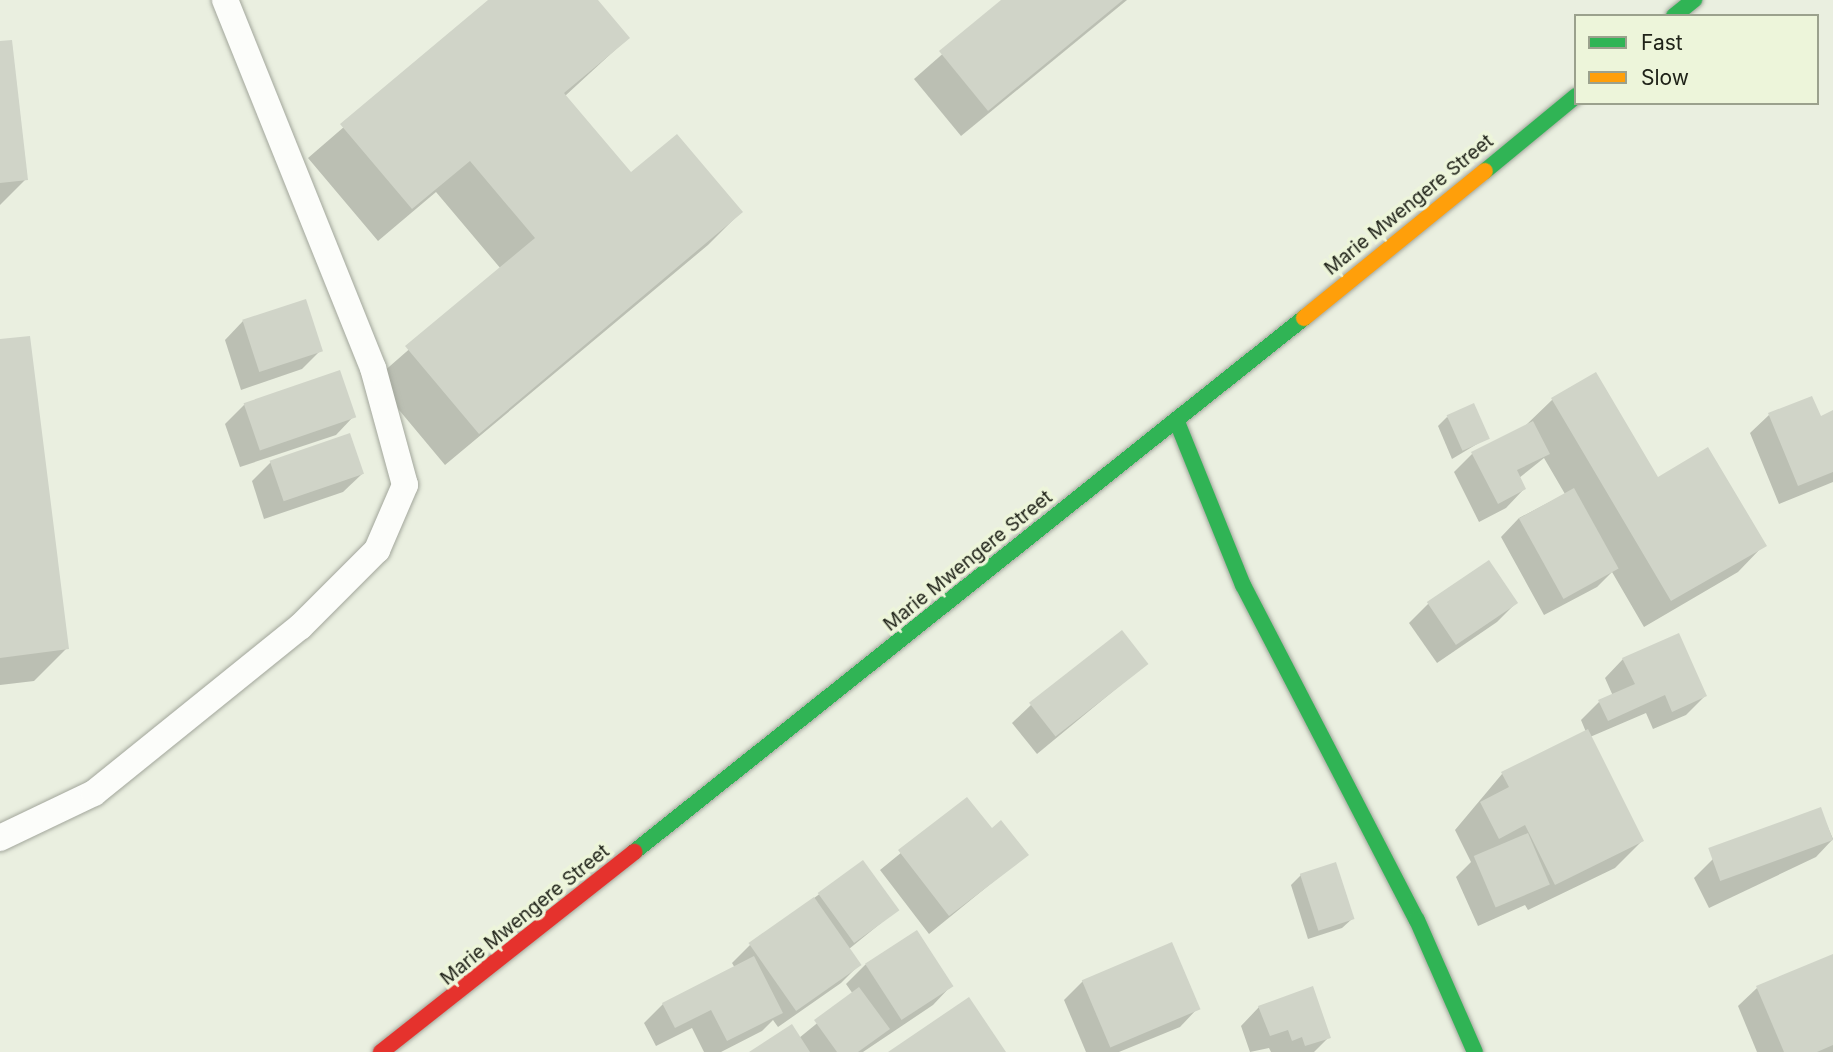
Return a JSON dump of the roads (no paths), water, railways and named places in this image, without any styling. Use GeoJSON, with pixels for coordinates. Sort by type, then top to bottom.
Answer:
{"type":"FeatureCollection","features":[{"type":"Feature","properties":{"kind":"main road"},"geometry":{"type":"LineString","coordinates":[[1676,14],[1694,0]]}},
{"type":"Feature","properties":{"kind":"main road","name":"Marie Mwengere Street"},"geometry":{"type":"LineString","coordinates":[[381,1052],[1177,422],[1574,98]]}},
{"type":"Feature","properties":{"kind":"main road"},"geometry":{"type":"LineString","coordinates":[[1177,422],[1244,585],[1417,920],[1475,1052]]}},
{"type":"Feature","properties":{"kind":"lane"},"geometry":{"type":"LineString","coordinates":[[0,838],[94,793],[300,627],[377,550],[405,485],[373,368],[225,0]]}}]}
